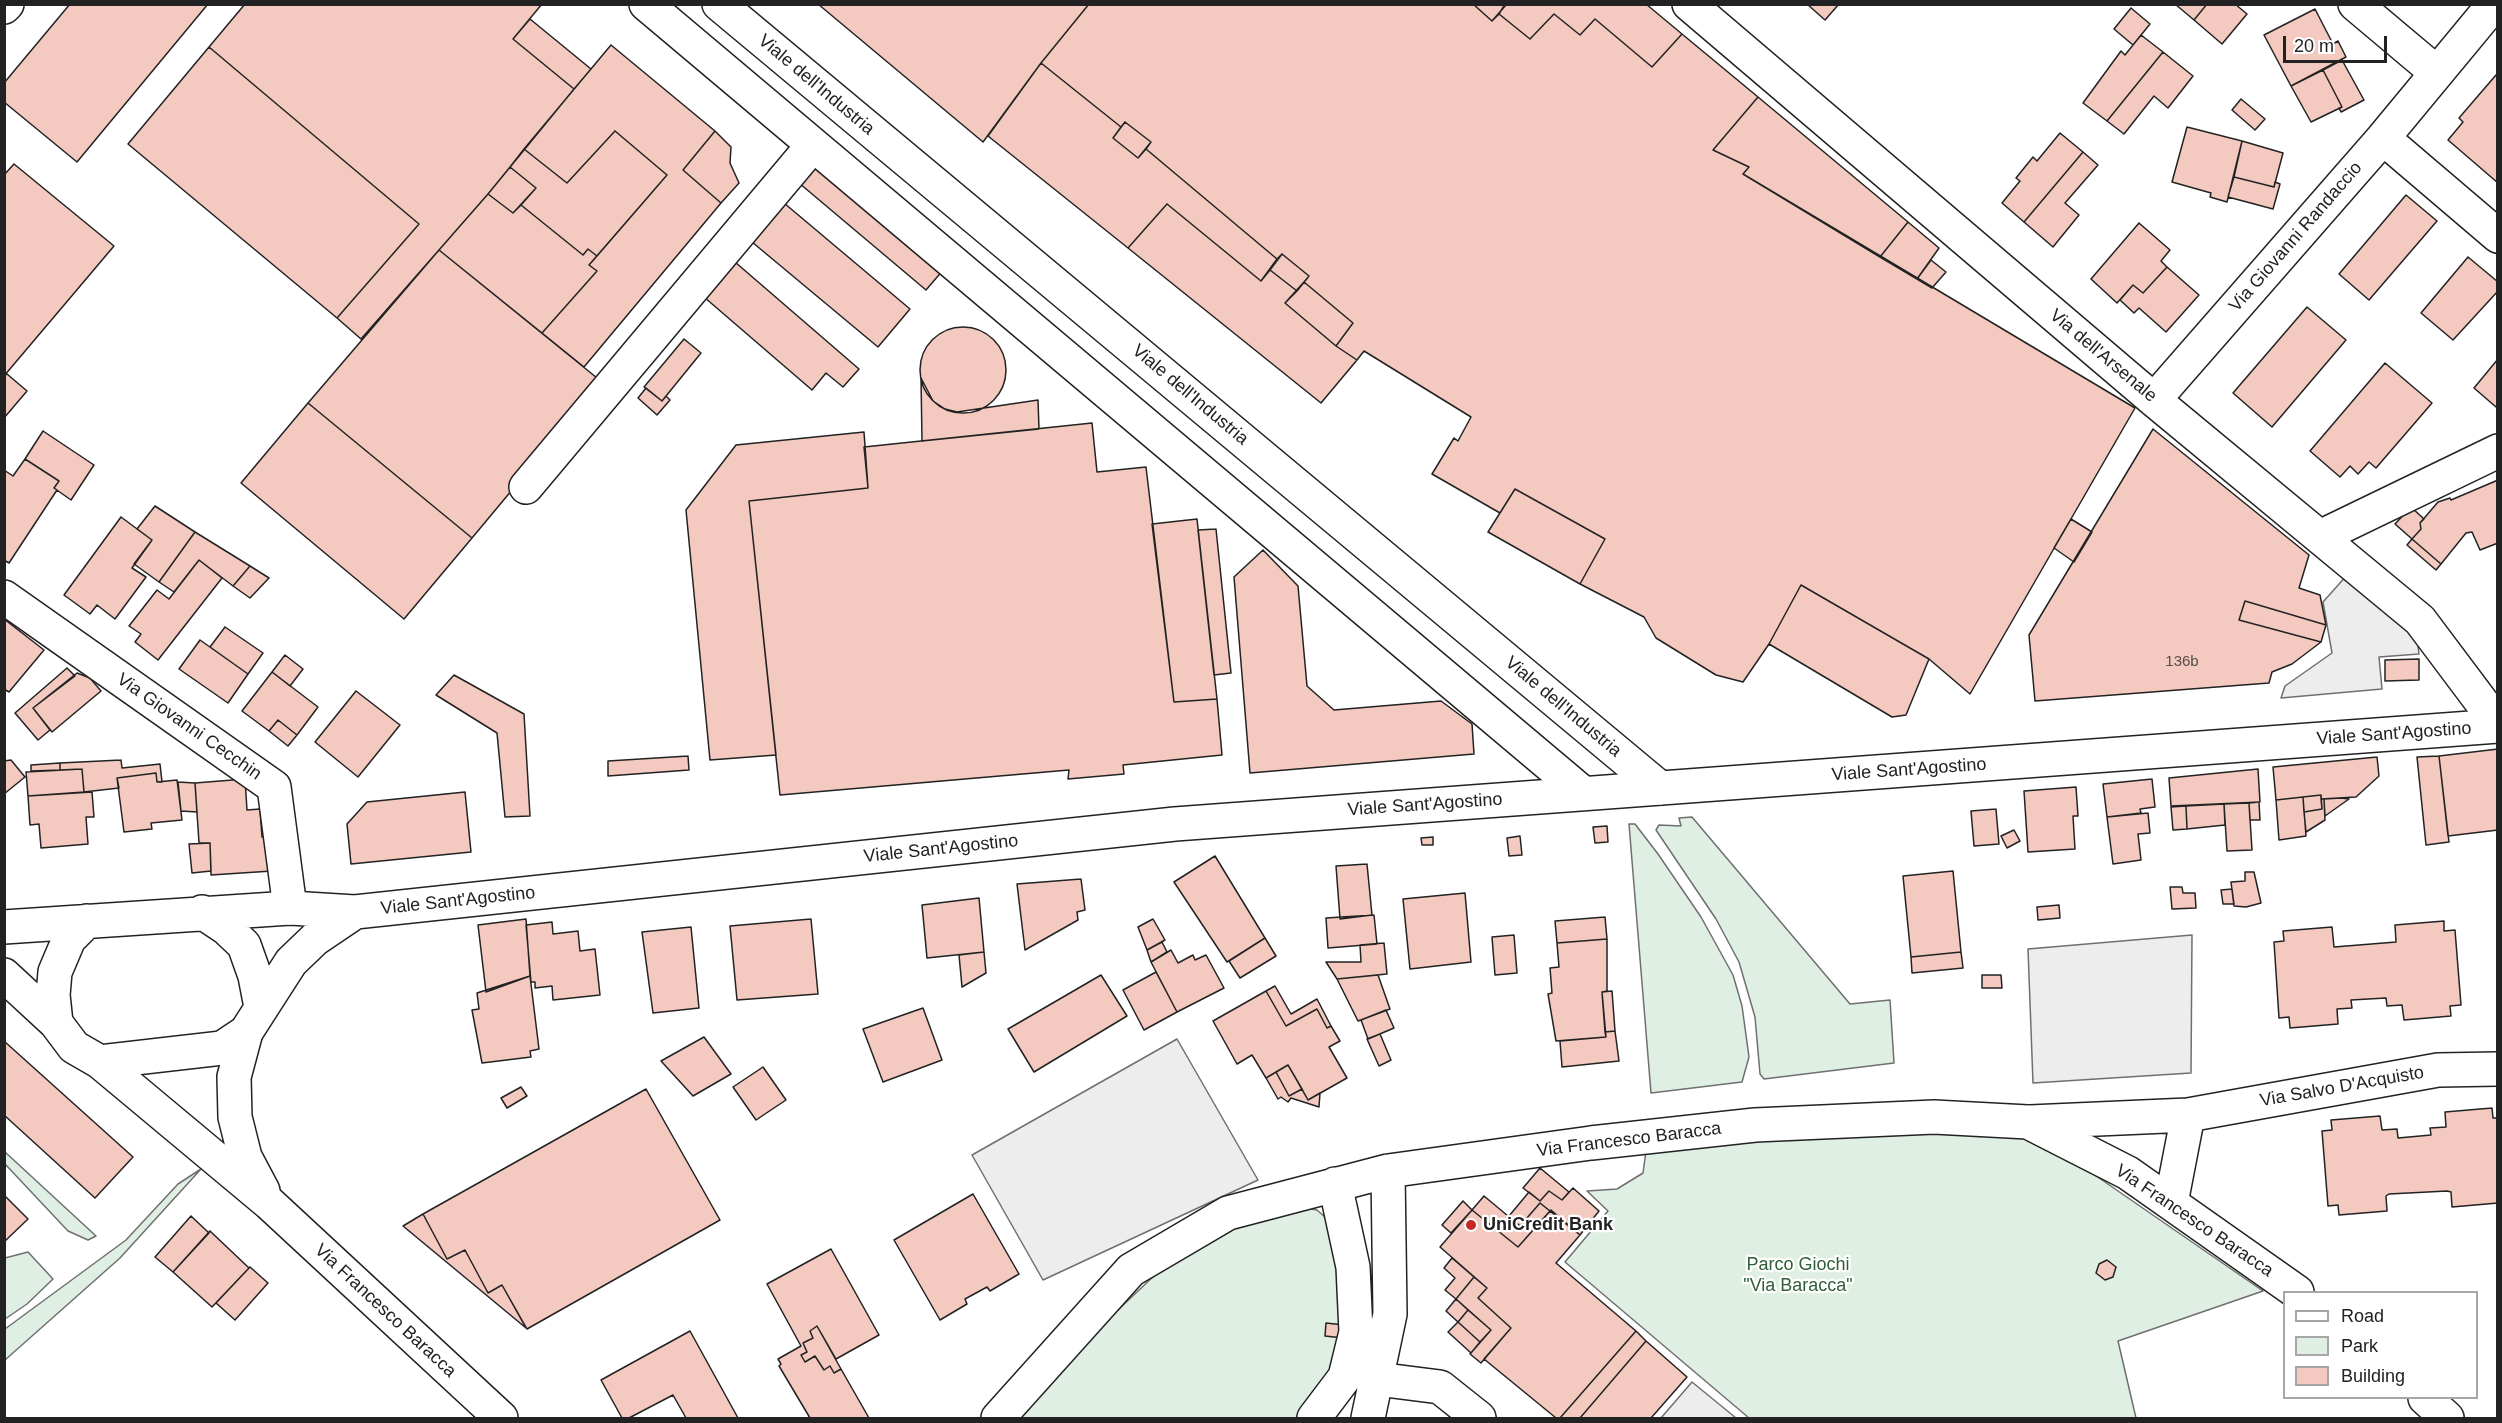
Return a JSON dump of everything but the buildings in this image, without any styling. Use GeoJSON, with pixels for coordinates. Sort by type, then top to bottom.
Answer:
{"type":"FeatureCollection","features":[{"type":"Feature","properties":{"kind":"street"},"geometry":{"type":"LineString","coordinates":[[645,4],[1582,793]]}},
{"type":"Feature","properties":{"kind":"street","name":"Viale dell'Industria"},"geometry":{"type":"LineString","coordinates":[[719,4],[1660,788]]}},
{"type":"Feature","properties":{"kind":"street","name":"Via dell'Arsenale"},"geometry":{"type":"LineString","coordinates":[[1689,4],[2154,400],[2420,620],[2498,725]]}},
{"type":"Feature","properties":{"kind":"street"},"geometry":{"type":"LineString","coordinates":[[2355,4],[2437,73]]}},
{"type":"Feature","properties":{"kind":"street","name":"Via Giovanni Randaccio"},"geometry":{"type":"LineString","coordinates":[[2154,400],[2384,138],[2494,4]]}},
{"type":"Feature","properties":{"kind":"street"},"geometry":{"type":"LineString","coordinates":[[2384,138],[2498,236]]}},
{"type":"Feature","properties":{"kind":"street"},"geometry":{"type":"LineString","coordinates":[[526,487],[813,146]]}},
{"type":"Feature","properties":{"kind":"street"},"geometry":{"type":"LineString","coordinates":[[2320,537],[2498,451]]}},
{"type":"Feature","properties":{"kind":"street","name":"Via Giovanni Cecchin"},"geometry":{"type":"LineString","coordinates":[[4,597],[274,788],[290,908]]}},
{"type":"Feature","properties":{"kind":"street","name":"Viale Sant'Agostino"},"geometry":{"type":"LineString","coordinates":[[4,927],[202,912],[290,908],[355,912],[1175,824],[2498,725]]}},
{"type":"Feature","properties":{"kind":"street"},"geometry":{"type":"LineString","coordinates":[[202,912],[226,928],[244,945],[255,976],[253,1020]]}},
{"type":"Feature","properties":{"kind":"street","name":"Viale Sant'Agostino"},"geometry":{"type":"LineString","coordinates":[[100,1062],[222,1048],[253,1020],[291,962],[315,939],[355,912]]}},
{"type":"Feature","properties":{"kind":"street"},"geometry":{"type":"LineString","coordinates":[[56,1023],[53,995],[55,972],[69,939],[87,921]]}},
{"type":"Feature","properties":{"kind":"street"},"geometry":{"type":"LineString","coordinates":[[4,975],[56,1023],[74,1047],[100,1062]]}},
{"type":"Feature","properties":{"kind":"street","name":"Via Francesco Baracca"},"geometry":{"type":"LineString","coordinates":[[253,1020],[234,1077],[235,1116],[245,1157],[269,1203]]}},
{"type":"Feature","properties":{"kind":"street","name":"Via Francesco Baracca"},"geometry":{"type":"LineString","coordinates":[[100,1062],[269,1203],[501,1419]]}},
{"type":"Feature","properties":{"kind":"street","name":"Via Salvo D'Acquisto"},"geometry":{"type":"LineString","coordinates":[[2028,1122],[2188,1115],[2438,1070],[2498,1069]]}},
{"type":"Feature","properties":{"kind":"street"},"geometry":{"type":"LineString","coordinates":[[2170,1203],[2188,1115]]}},
{"type":"Feature","properties":{"kind":"street","name":"Via Francesco Baracca"},"geometry":{"type":"LineString","coordinates":[[998,1419],[1131,1270],[1228,1213],[1388,1171],[1591,1143],[1755,1125],[1934,1117],[2028,1122],[2128,1173],[2294,1291]]}},
{"type":"Feature","properties":{"kind":"street"},"geometry":{"type":"LineString","coordinates":[[1368,1419],[1390,1314],[1388,1171]]}},
{"type":"Feature","properties":{"kind":"street"},"geometry":{"type":"LineString","coordinates":[[1314,1419],[1345,1377],[1356,1332],[1353,1267],[1335,1185]]}},
{"type":"Feature","properties":{"kind":"street"},"geometry":{"type":"LineString","coordinates":[[1377,1379],[1440,1387],[1479,1419]]}},
{"type":"Feature","properties":{"kind":"street"},"geometry":{"type":"LineString","coordinates":[[2426,1399],[2447,1419]]}},
{"type":"Feature","properties":{"kind":"green space"},"geometry":{"type":"Polygon","coordinates":[[[1692,817],[1850,1004],[1890,1000],[1894,1063],[1764,1079],[1760,1074],[1755,1017],[1739,962],[1716,919],[1656,830],[1659,825],[1681,826],[1679,818],[1692,817]]]}},
{"type":"Feature","properties":{"kind":"green space"},"geometry":{"type":"Polygon","coordinates":[[[1629,824],[1635,824],[1658,854],[1701,917],[1733,975],[1742,1006],[1749,1057],[1742,1082],[1651,1093],[1629,824]]]}},
{"type":"Feature","properties":{"kind":"green space","name":"Parco Giochi \"Via Baracca\""},"geometry":{"type":"Polygon","coordinates":[[[1924,1120],[2015,1129],[2089,1171],[2263,1291],[2118,1341],[2136,1418],[1749,1418],[1565,1262],[1608,1211],[1587,1191],[1617,1189],[1643,1173],[1646,1151],[1924,1120]]]}},
{"type":"Feature","properties":{"kind":"green space"},"geometry":{"type":"Polygon","coordinates":[[[5,1152],[96,1236],[88,1240],[68,1231],[5,1164],[5,1152]]]}},
{"type":"Feature","properties":{"kind":"green space"},"geometry":{"type":"Polygon","coordinates":[[[201,1169],[120,1258],[5,1360],[5,1329],[126,1240],[178,1184],[201,1169]]]}},
{"type":"Feature","properties":{"kind":"green space"},"geometry":{"type":"Polygon","coordinates":[[[1296,1206],[1317,1210],[1333,1224],[1345,1351],[1304,1418],[1018,1418],[1101,1326],[1156,1274],[1241,1225],[1296,1206]]]}},
{"type":"Feature","properties":{"kind":"green space"},"geometry":{"type":"Polygon","coordinates":[[[28,1252],[53,1279],[27,1304],[5,1319],[5,1258],[28,1252]]]}},
{"type":"Feature","properties":{"kind":"shaded area"},"geometry":{"type":"Polygon","coordinates":[[[2348,574],[2416,632],[2419,654],[2379,657],[2382,689],[2281,698],[2285,686],[2332,653],[2323,602],[2348,574]]]}},
{"type":"Feature","properties":{"kind":"shaded area"},"geometry":{"type":"Polygon","coordinates":[[[2192,935],[2191,1073],[2033,1083],[2028,949],[2192,935]]]}},
{"type":"Feature","properties":{"kind":"shaded area"},"geometry":{"type":"Polygon","coordinates":[[[1177,1039],[1258,1180],[1043,1280],[972,1155],[1177,1039]]]}},
{"type":"Feature","properties":{"kind":"shaded area"},"geometry":{"type":"Polygon","coordinates":[[[1692,1382],[1736,1418],[1661,1418],[1692,1382]]]}},
{"type":"Feature","properties":{"kind":"place","name":"UniCredit Bank"},"geometry":{"type":"Point","coordinates":[1471,1225]}}]}
